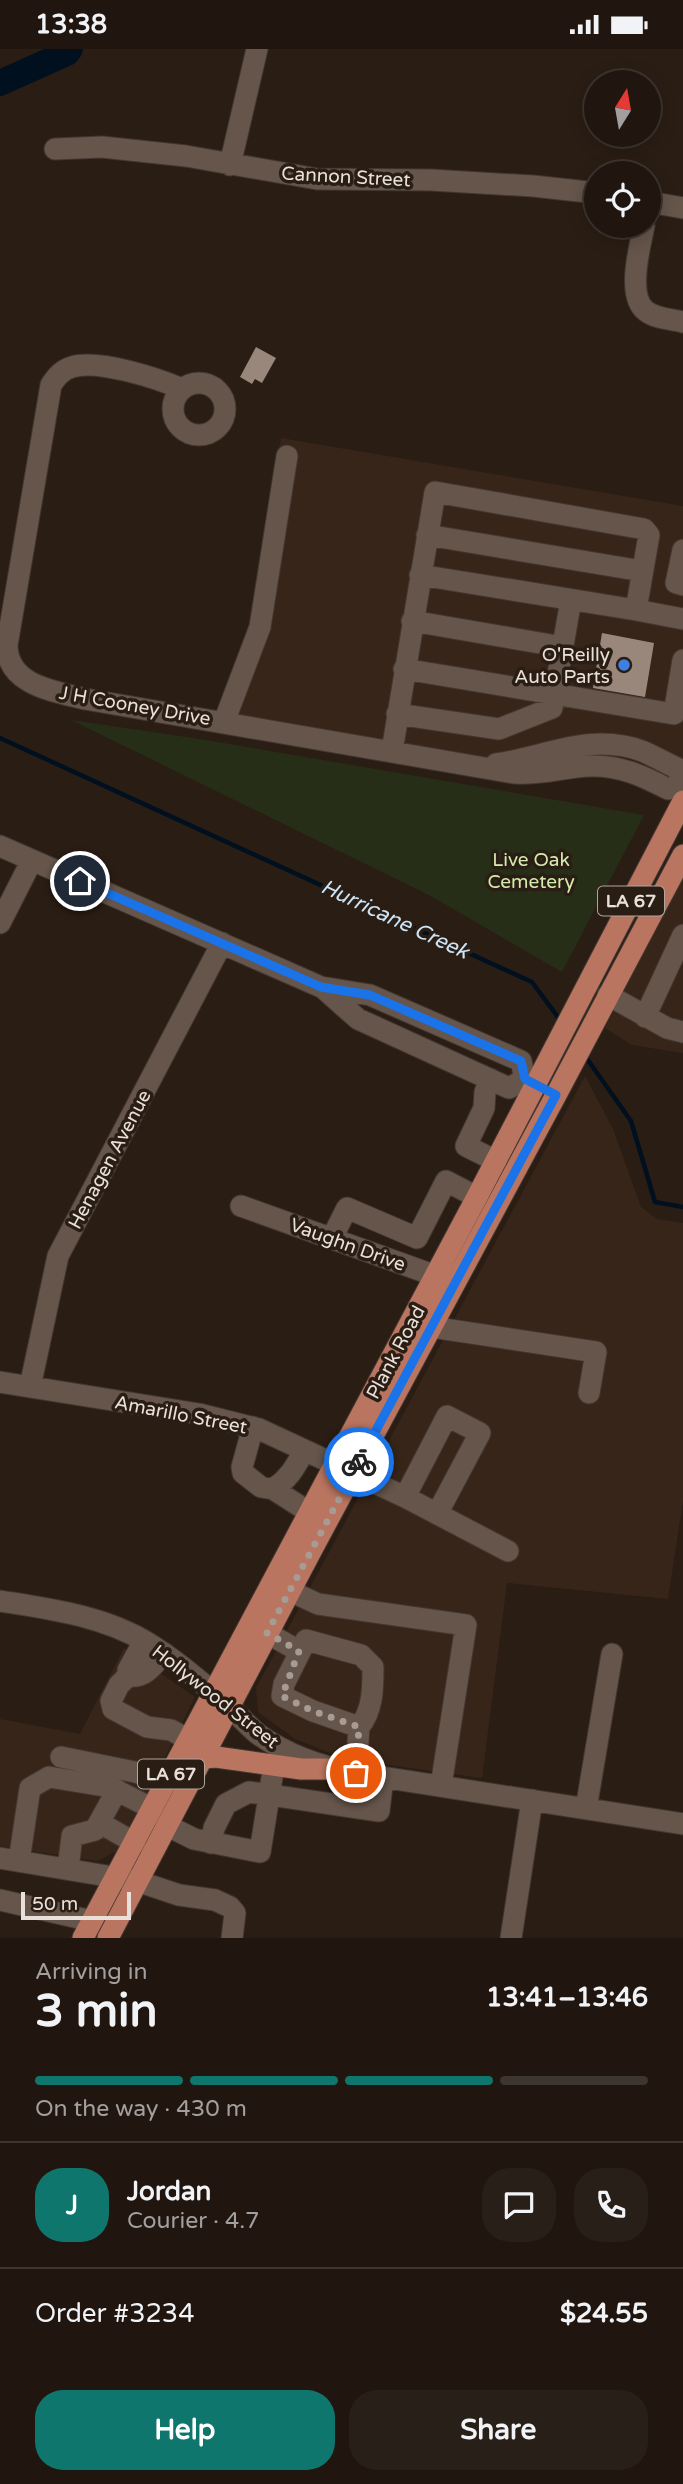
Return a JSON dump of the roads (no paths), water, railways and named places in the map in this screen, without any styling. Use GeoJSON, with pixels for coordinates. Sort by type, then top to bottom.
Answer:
{"type":"FeatureCollection","features":[{"type":"Feature","properties":{"kind":"main road","name":"Plank Road"},"geometry":{"type":"LineString","coordinates":[[87,1930],[126,1879],[160,1817],[200,1762],[222,1700],[309,1512],[344,1469],[431,1327],[455,1238],[496,1161],[530,1082],[554,1051],[683,801]]}},
{"type":"Feature","properties":{"kind":"main road","name":"Plank Road"},"geometry":{"type":"LineString","coordinates":[[108,1938],[135,1843],[160,1817],[168,1781],[189,1740],[222,1700],[267,1633],[290,1591],[344,1469],[445,1279],[556,1095],[683,855]]}},
{"type":"Feature","properties":{"kind":"main road"},"geometry":{"type":"LineString","coordinates":[[200,1762],[204,1758],[216,1757],[301,1769],[346,1771]]}},
{"type":"Feature","properties":{"kind":"street"},"geometry":{"type":"LineString","coordinates":[[230,165],[257,49]]}},
{"type":"Feature","properties":{"kind":"street","name":"Cannon Street"},"geometry":{"type":"LineString","coordinates":[[55,149],[102,147],[186,156],[317,179],[456,182],[584,192]]}},
{"type":"Feature","properties":{"kind":"street"},"geometry":{"type":"LineString","coordinates":[[661,204],[683,208]]}},
{"type":"Feature","properties":{"kind":"street"},"geometry":{"type":"LineString","coordinates":[[642,238],[636,267],[639,303],[646,311],[658,317],[683,322]]}},
{"type":"Feature","properties":{"kind":"street","name":"J H Cooney Drive"},"geometry":{"type":"LineString","coordinates":[[182,389],[153,377],[96,366],[72,367],[57,376],[48,397],[7,652],[12,667],[21,677],[62,694],[480,766],[532,774],[590,766],[610,767],[634,772],[668,789],[683,784]]}},
{"type":"Feature","properties":{"kind":"street"},"geometry":{"type":"LineString","coordinates":[[224,722],[260,627],[287,456]]}},
{"type":"Feature","properties":{"kind":"street"},"geometry":{"type":"LineString","coordinates":[[392,751],[433,495],[439,492],[645,529],[649,535],[636,610]]}},
{"type":"Feature","properties":{"kind":"street"},"geometry":{"type":"LineString","coordinates":[[427,535],[642,571]]}},
{"type":"Feature","properties":{"kind":"street"},"geometry":{"type":"LineString","coordinates":[[683,550],[676,583],[683,585]]}},
{"type":"Feature","properties":{"kind":"street"},"geometry":{"type":"LineString","coordinates":[[420,575],[683,619]]}},
{"type":"Feature","properties":{"kind":"street"},"geometry":{"type":"LineString","coordinates":[[397,714],[499,729],[552,708],[571,600]]}},
{"type":"Feature","properties":{"kind":"street"},"geometry":{"type":"LineString","coordinates":[[412,621],[563,647]]}},
{"type":"Feature","properties":{"kind":"street"},"geometry":{"type":"LineString","coordinates":[[404,669],[674,714],[681,688],[683,660]]}},
{"type":"Feature","properties":{"kind":"street"},"geometry":{"type":"LineString","coordinates":[[0,846],[321,987],[370,995],[521,1061],[530,1082],[556,1095]]}},
{"type":"Feature","properties":{"kind":"street"},"geometry":{"type":"LineString","coordinates":[[0,923],[32,860]]}},
{"type":"Feature","properties":{"kind":"street"},"geometry":{"type":"LineString","coordinates":[[645,1017],[683,935]]}},
{"type":"Feature","properties":{"kind":"street","name":"Henagen Avenue"},"geometry":{"type":"LineString","coordinates":[[30,1387],[58,1256],[222,943]]}},
{"type":"Feature","properties":{"kind":"street"},"geometry":{"type":"LineString","coordinates":[[321,987],[358,1019],[509,1088],[530,1082]]}},
{"type":"Feature","properties":{"kind":"street"},"geometry":{"type":"LineString","coordinates":[[604,1003],[683,1032]]}},
{"type":"Feature","properties":{"kind":"street"},"geometry":{"type":"LineString","coordinates":[[490,1079],[484,1108],[462,1153],[496,1161]]}},
{"type":"Feature","properties":{"kind":"street"},"geometry":{"type":"LineString","coordinates":[[332,1238],[347,1208],[417,1238],[446,1181],[477,1197]]}},
{"type":"Feature","properties":{"kind":"street","name":"Vaughn Drive"},"geometry":{"type":"LineString","coordinates":[[241,1206],[445,1279]]}},
{"type":"Feature","properties":{"kind":"street"},"geometry":{"type":"LineString","coordinates":[[425,1224],[455,1238]]}},
{"type":"Feature","properties":{"kind":"street"},"geometry":{"type":"LineString","coordinates":[[431,1327],[596,1352],[589,1393]]}},
{"type":"Feature","properties":{"kind":"street","name":"Amarillo Street"},"geometry":{"type":"LineString","coordinates":[[0,1382],[199,1414],[253,1427],[405,1497],[508,1551]]}},
{"type":"Feature","properties":{"kind":"street"},"geometry":{"type":"LineString","coordinates":[[405,1497],[447,1416],[480,1433],[437,1514]]}},
{"type":"Feature","properties":{"kind":"street"},"geometry":{"type":"LineString","coordinates":[[253,1427],[242,1467],[243,1473],[261,1487],[273,1489],[309,1512]]}},
{"type":"Feature","properties":{"kind":"street"},"geometry":{"type":"LineString","coordinates":[[273,1489],[290,1476],[304,1451]]}},
{"type":"Feature","properties":{"kind":"street"},"geometry":{"type":"LineString","coordinates":[[290,1591],[318,1604],[466,1625],[442,1786]]}},
{"type":"Feature","properties":{"kind":"street","name":"Hollywood Street"},"geometry":{"type":"LineString","coordinates":[[0,1601],[73,1614],[112,1626],[144,1641],[164,1653],[222,1700],[246,1724],[279,1747],[346,1771],[683,1824]]}},
{"type":"Feature","properties":{"kind":"street"},"geometry":{"type":"LineString","coordinates":[[267,1633],[299,1651]]}},
{"type":"Feature","properties":{"kind":"street"},"geometry":{"type":"LineString","coordinates":[[346,1771],[359,1727],[366,1719],[373,1688],[373,1667],[361,1655],[306,1640],[299,1651],[282,1696],[313,1711],[359,1727]]}},
{"type":"Feature","properties":{"kind":"street"},"geometry":{"type":"LineString","coordinates":[[129,1675],[128,1670],[144,1641]]}},
{"type":"Feature","properties":{"kind":"street"},"geometry":{"type":"LineString","coordinates":[[129,1675],[132,1678],[147,1672],[164,1653]]}},
{"type":"Feature","properties":{"kind":"street"},"geometry":{"type":"LineString","coordinates":[[586,1809],[612,1654]]}},
{"type":"Feature","properties":{"kind":"street"},"geometry":{"type":"LineString","coordinates":[[129,1675],[119,1685],[111,1701],[113,1709],[147,1727],[171,1730],[189,1740]]}},
{"type":"Feature","properties":{"kind":"street"},"geometry":{"type":"LineString","coordinates":[[61,1757],[168,1781]]}},
{"type":"Feature","properties":{"kind":"street"},"geometry":{"type":"LineString","coordinates":[[232,1938],[235,1913],[230,1907],[215,1901],[179,1895],[126,1879],[9,1860],[30,1788],[50,1777],[110,1787],[194,1839],[260,1852],[274,1765]]}},
{"type":"Feature","properties":{"kind":"street"},"geometry":{"type":"LineString","coordinates":[[211,1843],[214,1828],[226,1804],[249,1793],[379,1811],[383,1777]]}},
{"type":"Feature","properties":{"kind":"street"},"geometry":{"type":"LineString","coordinates":[[68,1869],[72,1836],[95,1830],[117,1790]]}},
{"type":"Feature","properties":{"kind":"street"},"geometry":{"type":"LineString","coordinates":[[511,1938],[532,1800]]}},
{"type":"Feature","properties":{"kind":"street"},"geometry":{"type":"LineString","coordinates":[[100,1823],[135,1843]]}},
{"type":"Feature","properties":{"kind":"street"},"geometry":{"type":"LineString","coordinates":[[0,1900],[87,1930]]}},
{"type":"Feature","properties":{"kind":"waterway"},"geometry":{"type":"LineString","coordinates":[[0,83],[67,53],[70,49]]}},
{"type":"Feature","properties":{"kind":"waterway","name":"Hurricane Creek"},"geometry":{"type":"LineString","coordinates":[[0,738],[532,982],[560,1020]]}},
{"type":"Feature","properties":{"kind":"waterway","name":"Hurricane Creek"},"geometry":{"type":"LineString","coordinates":[[585,1056],[631,1121],[655,1202],[683,1207]]}},
{"type":"Feature","properties":{"kind":"place","name":"O'Reilly Auto Parts"},"geometry":{"type":"Point","coordinates":[624,665]}},
{"type":"Feature","properties":{"kind":"park label","name":"Live Oak Cemetery"},"geometry":{"type":"Point","coordinates":[531,870]}}]}
